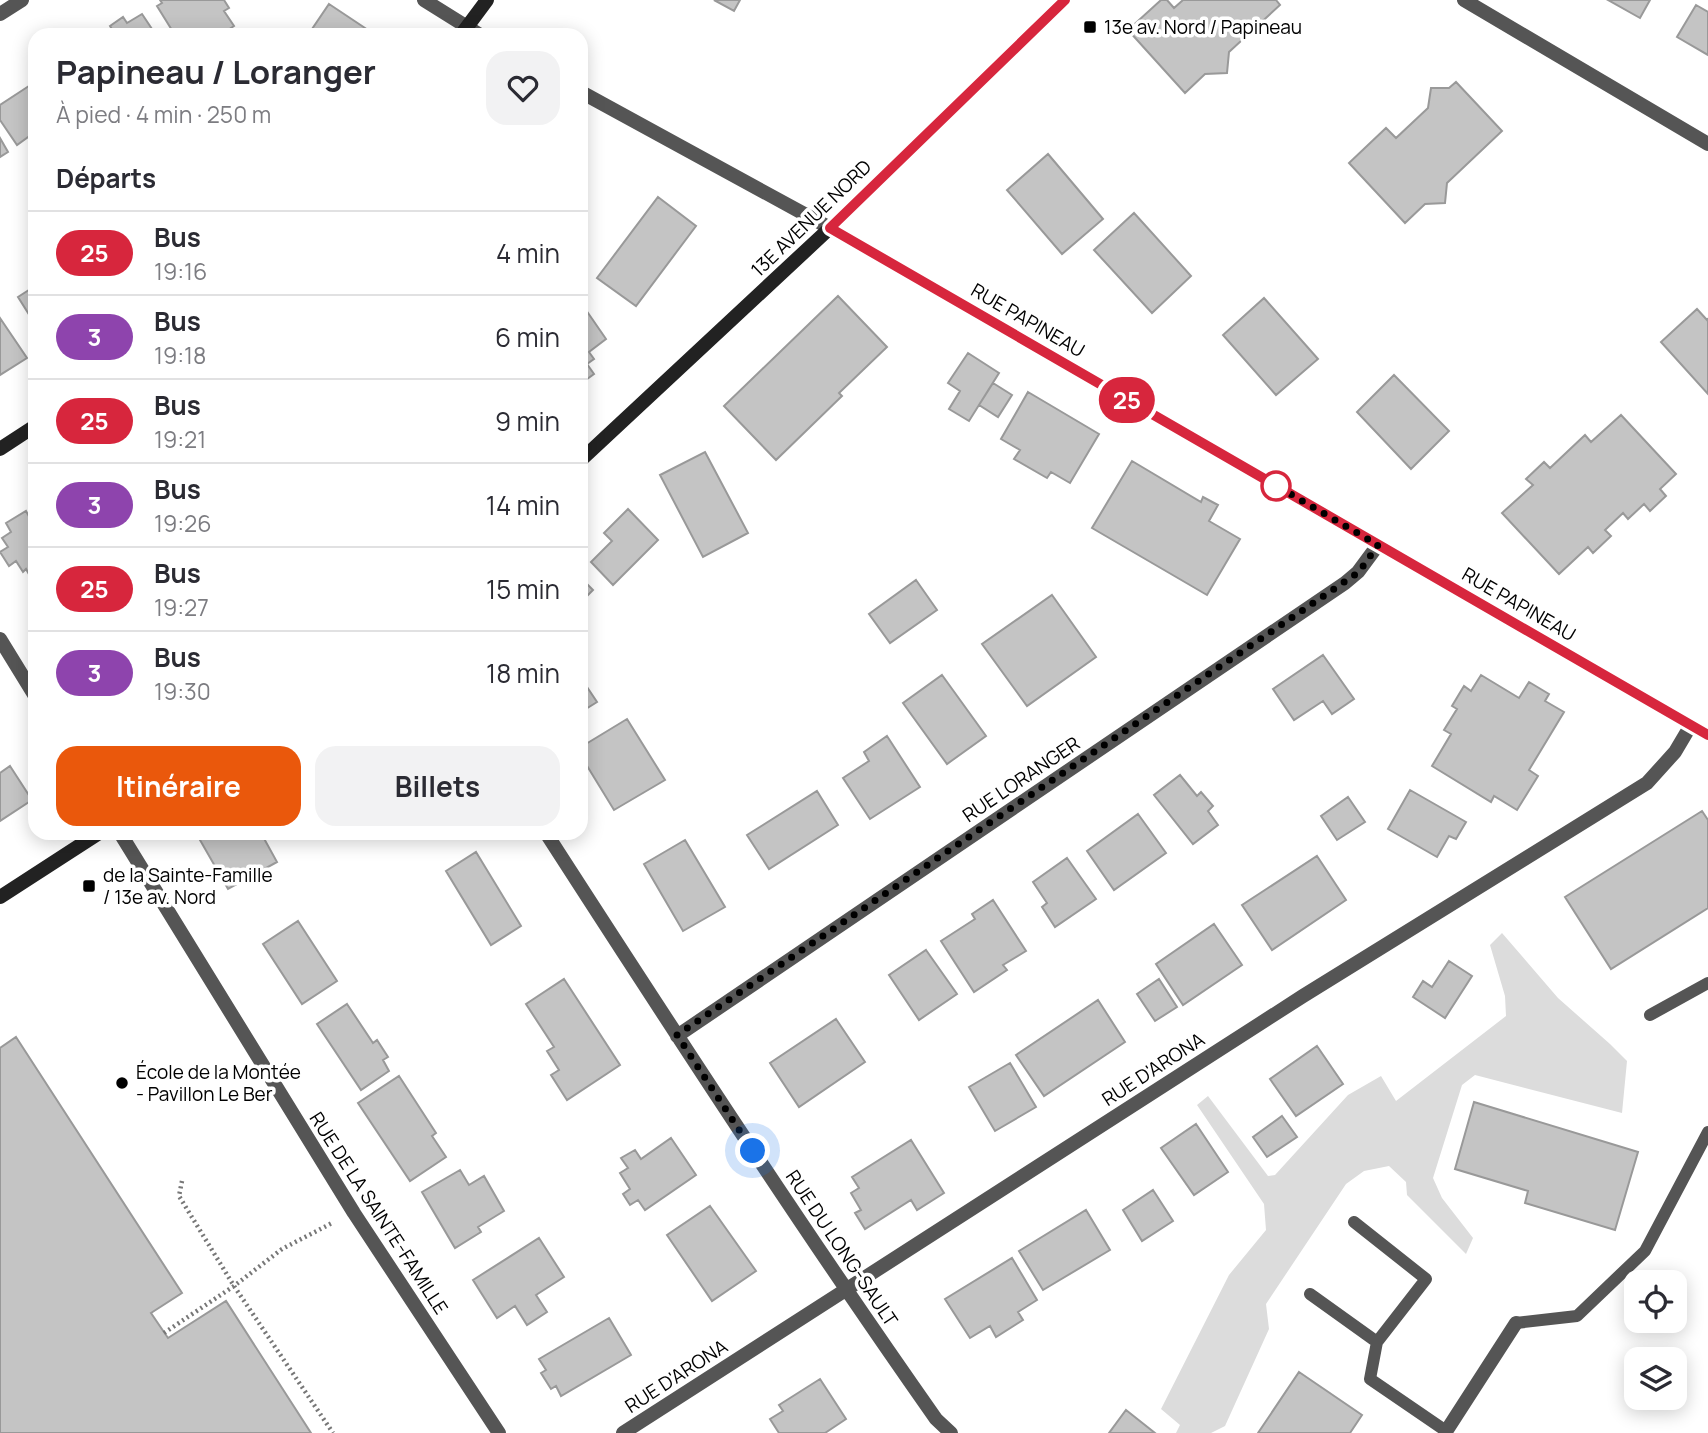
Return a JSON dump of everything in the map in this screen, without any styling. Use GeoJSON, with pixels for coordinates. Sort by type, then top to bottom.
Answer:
{"type":"FeatureCollection","features":[{"type":"Feature","properties":{"kind":"main road"},"geometry":{"type":"LineString","coordinates":[[472,28],[487,0]]}},
{"type":"Feature","properties":{"kind":"main road","name":"13E AVENUE NORD"},"geometry":{"type":"LineString","coordinates":[[588,453],[830,228],[1065,0]]}},
{"type":"Feature","properties":{"kind":"main road"},"geometry":{"type":"LineString","coordinates":[[0,449],[28,431]]}},
{"type":"Feature","properties":{"kind":"main road"},"geometry":{"type":"LineString","coordinates":[[0,897],[88,840]]}},
{"type":"Feature","properties":{"kind":"street"},"geometry":{"type":"LineString","coordinates":[[0,14],[22,0]]}},
{"type":"Feature","properties":{"kind":"street"},"geometry":{"type":"LineString","coordinates":[[424,0],[462,28]]}},
{"type":"Feature","properties":{"kind":"street"},"geometry":{"type":"LineString","coordinates":[[1464,0],[1708,144]]}},
{"type":"Feature","properties":{"kind":"street","name":"RUE PAPINEAU"},"geometry":{"type":"LineString","coordinates":[[588,96],[830,228],[1708,735]]}},
{"type":"Feature","properties":{"kind":"street","name":"RUE LORANGER"},"geometry":{"type":"LineString","coordinates":[[677,1035],[1345,583],[1359,572],[1378,545]]}},
{"type":"Feature","properties":{"kind":"street"},"geometry":{"type":"LineString","coordinates":[[0,639],[28,685]]}},
{"type":"Feature","properties":{"kind":"street","name":"RUE D'ARONA"},"geometry":{"type":"LineString","coordinates":[[622,1433],[1303,996],[1647,783],[1675,752],[1691,725]]}},
{"type":"Feature","properties":{"kind":"street","name":"RUE DE LA SAINTE-FAMILLE"},"geometry":{"type":"LineString","coordinates":[[124,840],[354,1213],[499,1433]]}},
{"type":"Feature","properties":{"kind":"street","name":"RUE DU LONG-SAULT"},"geometry":{"type":"LineString","coordinates":[[552,840],[845,1289],[936,1419],[951,1433]]}},
{"type":"Feature","properties":{"kind":"street"},"geometry":{"type":"LineString","coordinates":[[1445,1432],[1516,1323]]}},
{"type":"Feature","properties":{"kind":"lane"},"geometry":{"type":"LineString","coordinates":[[1650,1015],[1708,983]]}},
{"type":"Feature","properties":{"kind":"lane"},"geometry":{"type":"LineString","coordinates":[[1516,1323],[1577,1316],[1645,1251],[1708,1132]]}},
{"type":"Feature","properties":{"kind":"lane"},"geometry":{"type":"LineString","coordinates":[[1354,1222],[1426,1279],[1377,1342],[1370,1379],[1445,1432]]}},
{"type":"Feature","properties":{"kind":"lane"},"geometry":{"type":"LineString","coordinates":[[1310,1294],[1377,1342]]}},
{"type":"Feature","properties":{"kind":"path"},"geometry":{"type":"LineString","coordinates":[[181,1181],[179,1196],[234,1286],[333,1433]]}},
{"type":"Feature","properties":{"kind":"path"},"geometry":{"type":"LineString","coordinates":[[164,1333],[234,1286],[282,1249],[354,1213]]}},
{"type":"Feature","properties":{"kind":"shaded area"},"geometry":{"type":"Polygon","coordinates":[[[1502,933],[1558,998],[1627,1061],[1622,1113],[1475,1075],[1462,1085],[1433,1178],[1442,1198],[1473,1238],[1466,1254],[1407,1195],[1406,1182],[1389,1166],[1364,1171],[1346,1184],[1266,1304],[1269,1329],[1225,1426],[1211,1433],[1176,1433],[1180,1425],[1161,1409],[1229,1275],[1266,1230],[1264,1204],[1197,1105],[1208,1096],[1268,1176],[1275,1175],[1348,1095],[1381,1076],[1396,1101],[1506,1016],[1505,996],[1490,945],[1502,933]]]}},
{"type":"Feature","properties":{"kind":"building"},"geometry":{"type":"Polygon","coordinates":[[[160,0],[224,0],[229,8],[224,11],[234,26],[171,28],[157,6],[162,3],[160,0]]]}},
{"type":"Feature","properties":{"kind":"building"},"geometry":{"type":"Polygon","coordinates":[[[714,0],[740,0],[734,11],[714,0]]]}},
{"type":"Feature","properties":{"kind":"building"},"geometry":{"type":"Polygon","coordinates":[[[1161,0],[1167,0],[1174,8],[1183,0],[1276,0],[1280,5],[1229,52],[1227,73],[1205,74],[1185,93],[1128,30],[1161,0]]]}},
{"type":"Feature","properties":{"kind":"building"},"geometry":{"type":"Polygon","coordinates":[[[1608,0],[1650,0],[1640,18],[1608,0]]]}},
{"type":"Feature","properties":{"kind":"building"},"geometry":{"type":"Polygon","coordinates":[[[329,4],[365,28],[313,28],[329,4]]]}},
{"type":"Feature","properties":{"kind":"building"},"geometry":{"type":"Polygon","coordinates":[[[1696,5],[1708,12],[1708,55],[1677,37],[1696,5]]]}},
{"type":"Feature","properties":{"kind":"building"},"geometry":{"type":"Polygon","coordinates":[[[142,14],[151,28],[110,26],[123,17],[127,23],[142,14]]]}},
{"type":"Feature","properties":{"kind":"building"},"geometry":{"type":"Polygon","coordinates":[[[1456,82],[1502,131],[1447,183],[1445,203],[1425,204],[1405,223],[1349,163],[1386,128],[1396,138],[1428,108],[1431,88],[1449,88],[1456,82]]]}},
{"type":"Feature","properties":{"kind":"building"},"geometry":{"type":"Polygon","coordinates":[[[28,87],[28,137],[17,145],[0,120],[0,105],[28,87]]]}},
{"type":"Feature","properties":{"kind":"building"},"geometry":{"type":"Polygon","coordinates":[[[0,138],[8,152],[0,157],[0,138]]]}},
{"type":"Feature","properties":{"kind":"building"},"geometry":{"type":"Polygon","coordinates":[[[1048,154],[1103,219],[1062,254],[1007,190],[1048,154]]]}},
{"type":"Feature","properties":{"kind":"building"},"geometry":{"type":"Polygon","coordinates":[[[658,197],[696,226],[636,306],[597,278],[658,197]]]}},
{"type":"Feature","properties":{"kind":"building"},"geometry":{"type":"Polygon","coordinates":[[[1134,213],[1191,276],[1152,313],[1094,250],[1134,213]]]}},
{"type":"Feature","properties":{"kind":"building"},"geometry":{"type":"Polygon","coordinates":[[[28,291],[28,313],[18,297],[28,291]]]}},
{"type":"Feature","properties":{"kind":"building"},"geometry":{"type":"Polygon","coordinates":[[[838,296],[887,347],[839,393],[842,396],[776,460],[724,406],[838,296]]]}},
{"type":"Feature","properties":{"kind":"building"},"geometry":{"type":"Polygon","coordinates":[[[1264,298],[1318,359],[1276,395],[1223,335],[1264,298]]]}},
{"type":"Feature","properties":{"kind":"building"},"geometry":{"type":"Polygon","coordinates":[[[1697,309],[1708,319],[1708,394],[1661,342],[1697,309]]]}},
{"type":"Feature","properties":{"kind":"building"},"geometry":{"type":"Polygon","coordinates":[[[588,313],[606,339],[589,352],[594,359],[588,363],[588,313]]]}},
{"type":"Feature","properties":{"kind":"building"},"geometry":{"type":"Polygon","coordinates":[[[0,318],[27,358],[0,375],[0,318]]]}},
{"type":"Feature","properties":{"kind":"building"},"geometry":{"type":"Polygon","coordinates":[[[968,353],[999,373],[969,421],[949,409],[960,391],[948,383],[968,353]]]}},
{"type":"Feature","properties":{"kind":"building"},"geometry":{"type":"Polygon","coordinates":[[[588,365],[594,374],[588,378],[588,365]]]}},
{"type":"Feature","properties":{"kind":"building"},"geometry":{"type":"Polygon","coordinates":[[[1394,375],[1449,431],[1411,469],[1357,412],[1394,375]]]}},
{"type":"Feature","properties":{"kind":"building"},"geometry":{"type":"Polygon","coordinates":[[[993,383],[1012,395],[998,417],[979,405],[993,383]]]}},
{"type":"Feature","properties":{"kind":"building"},"geometry":{"type":"Polygon","coordinates":[[[1028,392],[1099,434],[1070,483],[1051,472],[1047,478],[1014,459],[1020,450],[1001,439],[1028,392]]]}},
{"type":"Feature","properties":{"kind":"building"},"geometry":{"type":"Polygon","coordinates":[[[1621,415],[1676,474],[1660,489],[1666,496],[1650,511],[1644,504],[1628,519],[1623,513],[1605,530],[1611,536],[1593,553],[1588,547],[1559,574],[1502,513],[1533,485],[1526,479],[1544,462],[1550,468],[1585,435],[1591,442],[1621,415]]]}},
{"type":"Feature","properties":{"kind":"building"},"geometry":{"type":"Polygon","coordinates":[[[705,452],[748,533],[703,557],[660,475],[705,452]]]}},
{"type":"Feature","properties":{"kind":"building"},"geometry":{"type":"Polygon","coordinates":[[[1132,461],[1201,502],[1203,497],[1218,505],[1209,521],[1240,539],[1207,595],[1092,528],[1132,461]]]}},
{"type":"Feature","properties":{"kind":"building"},"geometry":{"type":"Polygon","coordinates":[[[628,509],[658,540],[613,585],[591,562],[612,541],[604,533],[628,509]]]}},
{"type":"Feature","properties":{"kind":"building"},"geometry":{"type":"Polygon","coordinates":[[[26,511],[28,515],[28,572],[26,569],[23,572],[16,561],[9,566],[0,552],[8,547],[2,538],[11,532],[6,523],[26,511]]]}},
{"type":"Feature","properties":{"kind":"building"},"geometry":{"type":"Polygon","coordinates":[[[916,580],[937,610],[890,643],[869,614],[916,580]]]}},
{"type":"Feature","properties":{"kind":"building"},"geometry":{"type":"Polygon","coordinates":[[[1052,595],[1096,657],[1027,706],[982,644],[1052,595]]]}},
{"type":"Feature","properties":{"kind":"building"},"geometry":{"type":"Polygon","coordinates":[[[1323,655],[1354,699],[1332,714],[1323,701],[1294,720],[1273,689],[1323,655]]]}},
{"type":"Feature","properties":{"kind":"building"},"geometry":{"type":"Polygon","coordinates":[[[942,675],[986,736],[947,764],[903,703],[942,675]]]}},
{"type":"Feature","properties":{"kind":"building"},"geometry":{"type":"Polygon","coordinates":[[[1481,675],[1519,698],[1529,682],[1549,694],[1545,701],[1564,712],[1529,770],[1538,776],[1517,810],[1494,796],[1491,802],[1432,766],[1451,734],[1444,730],[1457,709],[1452,706],[1464,686],[1471,691],[1481,675]]]}},
{"type":"Feature","properties":{"kind":"building"},"geometry":{"type":"Polygon","coordinates":[[[588,688],[597,702],[588,708],[588,688]]]}},
{"type":"Feature","properties":{"kind":"building"},"geometry":{"type":"Polygon","coordinates":[[[627,719],[665,780],[614,810],[588,767],[588,743],[627,719]]]}},
{"type":"Feature","properties":{"kind":"building"},"geometry":{"type":"Polygon","coordinates":[[[887,736],[920,787],[870,819],[843,778],[869,761],[864,752],[887,736]]]}},
{"type":"Feature","properties":{"kind":"building"},"geometry":{"type":"Polygon","coordinates":[[[10,766],[28,794],[28,803],[0,821],[0,773],[10,766]]]}},
{"type":"Feature","properties":{"kind":"building"},"geometry":{"type":"Polygon","coordinates":[[[1180,775],[1197,796],[1201,792],[1213,806],[1208,811],[1218,825],[1193,844],[1154,795],[1180,775]]]}},
{"type":"Feature","properties":{"kind":"building"},"geometry":{"type":"Polygon","coordinates":[[[1410,790],[1466,822],[1456,839],[1449,836],[1437,857],[1388,829],[1410,790]]]}},
{"type":"Feature","properties":{"kind":"building"},"geometry":{"type":"Polygon","coordinates":[[[817,791],[838,825],[769,869],[747,835],[817,791]]]}},
{"type":"Feature","properties":{"kind":"building"},"geometry":{"type":"Polygon","coordinates":[[[1348,797],[1365,822],[1337,840],[1321,816],[1348,797]]]}},
{"type":"Feature","properties":{"kind":"building"},"geometry":{"type":"Polygon","coordinates":[[[1702,811],[1708,820],[1708,908],[1611,969],[1565,897],[1702,811]]]}},
{"type":"Feature","properties":{"kind":"building"},"geometry":{"type":"Polygon","coordinates":[[[1138,814],[1166,853],[1114,890],[1087,851],[1138,814]]]}},
{"type":"Feature","properties":{"kind":"building"},"geometry":{"type":"Polygon","coordinates":[[[200,840],[265,840],[277,862],[228,889],[200,840]]]}},
{"type":"Feature","properties":{"kind":"building"},"geometry":{"type":"Polygon","coordinates":[[[685,840],[725,907],[683,931],[644,864],[685,840]]]}},
{"type":"Feature","properties":{"kind":"building"},"geometry":{"type":"Polygon","coordinates":[[[476,852],[521,926],[491,945],[446,871],[476,852]]]}},
{"type":"Feature","properties":{"kind":"building"},"geometry":{"type":"Polygon","coordinates":[[[1317,856],[1346,900],[1272,950],[1242,905],[1317,856]]]}},
{"type":"Feature","properties":{"kind":"building"},"geometry":{"type":"Polygon","coordinates":[[[1067,858],[1096,899],[1055,927],[1042,907],[1047,903],[1033,882],[1067,858]]]}},
{"type":"Feature","properties":{"kind":"building"},"geometry":{"type":"Polygon","coordinates":[[[993,900],[1026,951],[1003,965],[1007,970],[974,992],[941,941],[975,919],[972,914],[993,900]]]}},
{"type":"Feature","properties":{"kind":"building"},"geometry":{"type":"Polygon","coordinates":[[[298,921],[337,981],[302,1004],[263,944],[298,921]]]}},
{"type":"Feature","properties":{"kind":"building"},"geometry":{"type":"Polygon","coordinates":[[[1214,924],[1242,965],[1183,1005],[1156,964],[1214,924]]]}},
{"type":"Feature","properties":{"kind":"building"},"geometry":{"type":"Polygon","coordinates":[[[926,950],[957,994],[919,1020],[889,975],[926,950]]]}},
{"type":"Feature","properties":{"kind":"building"},"geometry":{"type":"Polygon","coordinates":[[[1449,961],[1472,976],[1445,1018],[1413,997],[1423,981],[1432,987],[1449,961]]]}},
{"type":"Feature","properties":{"kind":"building"},"geometry":{"type":"Polygon","coordinates":[[[564,979],[620,1065],[567,1100],[551,1075],[559,1070],[547,1051],[554,1047],[526,1004],[564,979]]]}},
{"type":"Feature","properties":{"kind":"building"},"geometry":{"type":"Polygon","coordinates":[[[1159,979],[1177,1007],[1155,1021],[1137,994],[1159,979]]]}},
{"type":"Feature","properties":{"kind":"building"},"geometry":{"type":"Polygon","coordinates":[[[1098,1000],[1125,1042],[1044,1096],[1016,1055],[1098,1000]]]}},
{"type":"Feature","properties":{"kind":"building"},"geometry":{"type":"Polygon","coordinates":[[[347,1004],[373,1043],[377,1040],[388,1057],[383,1060],[389,1071],[361,1090],[317,1024],[347,1004]]]}},
{"type":"Feature","properties":{"kind":"building"},"geometry":{"type":"Polygon","coordinates":[[[836,1019],[865,1062],[799,1107],[770,1063],[836,1019]]]}},
{"type":"Feature","properties":{"kind":"building"},"geometry":{"type":"Polygon","coordinates":[[[16,1037],[182,1293],[151,1313],[168,1338],[226,1301],[311,1433],[0,1433],[0,1048],[16,1037]]]}},
{"type":"Feature","properties":{"kind":"building"},"geometry":{"type":"Polygon","coordinates":[[[1317,1046],[1343,1084],[1296,1116],[1270,1079],[1317,1046]]]}},
{"type":"Feature","properties":{"kind":"building"},"geometry":{"type":"Polygon","coordinates":[[[1010,1063],[1036,1107],[995,1131],[969,1087],[1010,1063]]]}},
{"type":"Feature","properties":{"kind":"building"},"geometry":{"type":"Polygon","coordinates":[[[399,1076],[436,1133],[432,1136],[446,1157],[410,1181],[358,1103],[399,1076]]]}},
{"type":"Feature","properties":{"kind":"building"},"geometry":{"type":"Polygon","coordinates":[[[1474,1102],[1638,1152],[1615,1230],[1525,1203],[1528,1191],[1455,1169],[1474,1102]]]}},
{"type":"Feature","properties":{"kind":"building"},"geometry":{"type":"Polygon","coordinates":[[[1282,1116],[1297,1137],[1267,1157],[1253,1137],[1282,1116]]]}},
{"type":"Feature","properties":{"kind":"building"},"geometry":{"type":"Polygon","coordinates":[[[1196,1124],[1228,1172],[1194,1195],[1161,1148],[1196,1124]]]}},
{"type":"Feature","properties":{"kind":"building"},"geometry":{"type":"Polygon","coordinates":[[[671,1138],[696,1175],[645,1210],[638,1200],[630,1205],[623,1194],[630,1189],[620,1173],[628,1168],[621,1158],[635,1150],[641,1159],[671,1138]]]}},
{"type":"Feature","properties":{"kind":"building"},"geometry":{"type":"Polygon","coordinates":[[[911,1140],[944,1193],[917,1210],[911,1200],[865,1229],[855,1213],[861,1210],[851,1193],[859,1188],[852,1177],[911,1140]]]}},
{"type":"Feature","properties":{"kind":"building"},"geometry":{"type":"Polygon","coordinates":[[[460,1170],[469,1185],[484,1176],[504,1211],[478,1227],[481,1232],[455,1248],[422,1192],[460,1170]]]}},
{"type":"Feature","properties":{"kind":"building"},"geometry":{"type":"Polygon","coordinates":[[[1153,1190],[1173,1221],[1142,1241],[1123,1210],[1153,1190]]]}},
{"type":"Feature","properties":{"kind":"building"},"geometry":{"type":"Polygon","coordinates":[[[710,1206],[756,1271],[712,1301],[667,1235],[710,1206]]]}},
{"type":"Feature","properties":{"kind":"building"},"geometry":{"type":"Polygon","coordinates":[[[1086,1210],[1110,1250],[1043,1290],[1019,1251],[1086,1210]]]}},
{"type":"Feature","properties":{"kind":"building"},"geometry":{"type":"Polygon","coordinates":[[[539,1238],[564,1277],[536,1295],[547,1312],[527,1325],[515,1306],[497,1318],[473,1280],[539,1238]]]}},
{"type":"Feature","properties":{"kind":"building"},"geometry":{"type":"Polygon","coordinates":[[[1012,1258],[1037,1300],[1018,1312],[1023,1320],[996,1337],[990,1326],[970,1338],[945,1299],[1012,1258]]]}},
{"type":"Feature","properties":{"kind":"building"},"geometry":{"type":"Polygon","coordinates":[[[609,1318],[631,1355],[561,1396],[556,1386],[551,1389],[541,1373],[546,1370],[539,1359],[609,1318]]]}},
{"type":"Feature","properties":{"kind":"building"},"geometry":{"type":"Polygon","coordinates":[[[1299,1372],[1362,1415],[1350,1433],[1258,1433],[1299,1372]]]}},
{"type":"Feature","properties":{"kind":"building"},"geometry":{"type":"Polygon","coordinates":[[[820,1379],[846,1419],[825,1433],[779,1433],[770,1419],[783,1411],[779,1405],[820,1379]]]}},
{"type":"Feature","properties":{"kind":"building"},"geometry":{"type":"Polygon","coordinates":[[[1126,1410],[1155,1433],[1109,1433],[1126,1410]]]}},
{"type":"Feature","properties":{"kind":"bus line","name":"25"},"geometry":{"type":"LineString","coordinates":[[1065,0],[830,228],[1708,735]]}},
{"type":"Feature","properties":{"kind":"place","name":"13e av. Nord / Papineau"},"geometry":{"type":"Point","coordinates":[1090,27]}},
{"type":"Feature","properties":{"kind":"place","name":"de la Sainte-Famille / 13e av. Nord"},"geometry":{"type":"Point","coordinates":[89,886]}},
{"type":"Feature","properties":{"kind":"place","name":"École de la Montée - Pavillon Le Ber"},"geometry":{"type":"Point","coordinates":[122,1083]}},
{"type":"Feature","properties":{"kind":"route"},"geometry":{"type":"LineString","coordinates":[[753,1151],[677,1035],[1359,572],[1378,545],[1276,486]]}}]}
